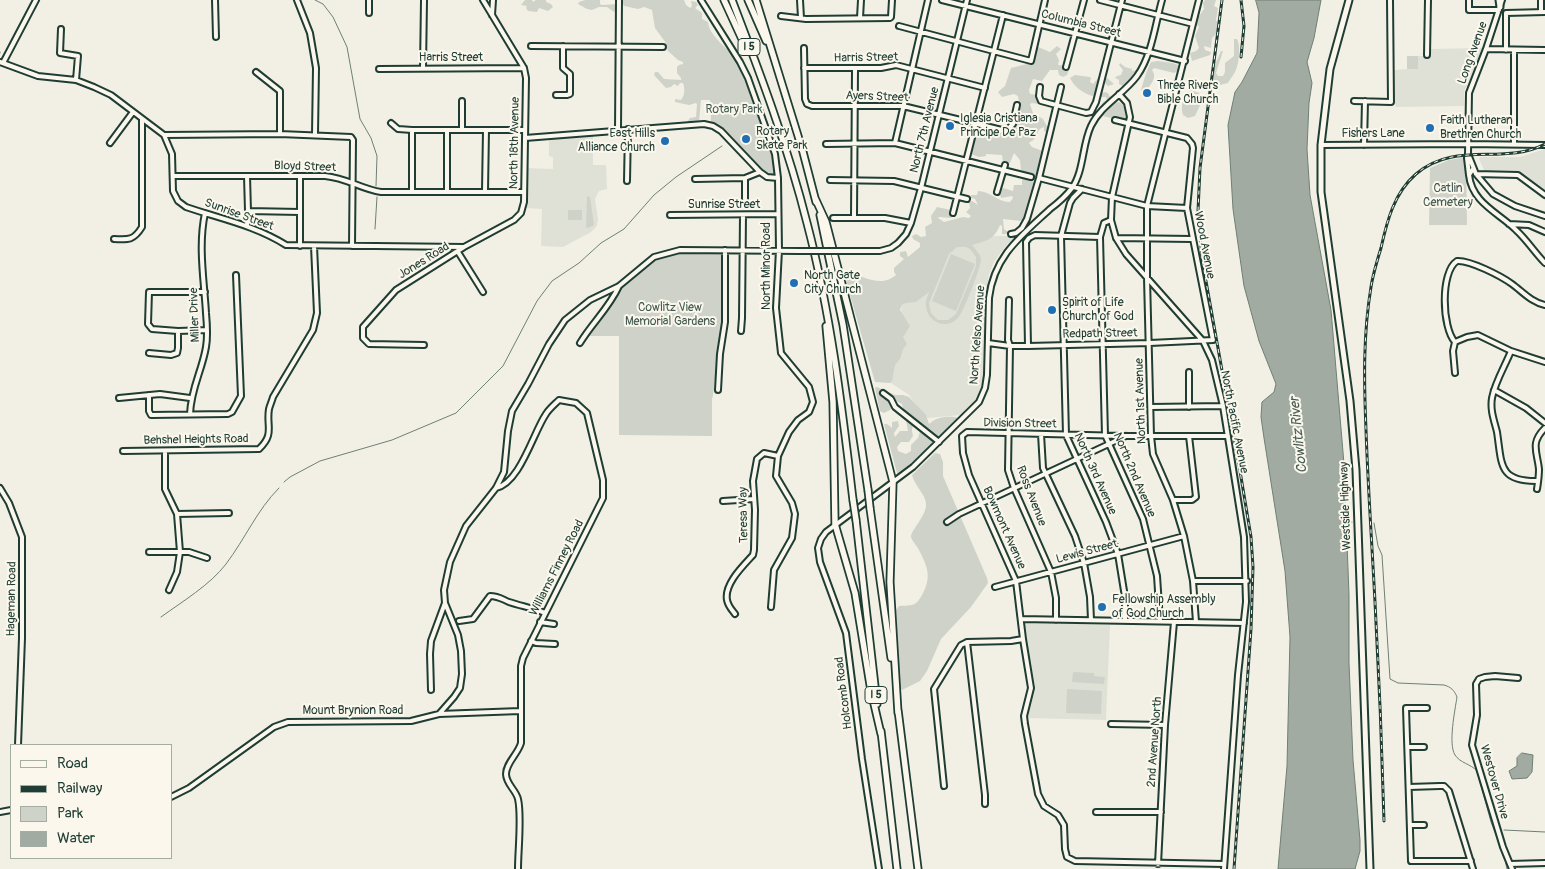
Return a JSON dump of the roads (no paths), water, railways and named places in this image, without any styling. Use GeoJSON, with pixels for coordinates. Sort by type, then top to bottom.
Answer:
{"type":"FeatureCollection","features":[{"type":"Feature","properties":{"kind":"highway"},"geometry":{"type":"LineString","coordinates":[[724,0],[767,93]]}},
{"type":"Feature","properties":{"kind":"highway","name":"I 5"},"geometry":{"type":"LineString","coordinates":[[732,0],[767,93],[804,210],[838,372],[897,869]]}},
{"type":"Feature","properties":{"kind":"highway","name":"I 5"},"geometry":{"type":"LineString","coordinates":[[748,0],[778,71],[815,198],[843,325],[868,490],[918,869]]}},
{"type":"Feature","properties":{"kind":"highway"},"geometry":{"type":"LineString","coordinates":[[756,0],[778,71]]}},
{"type":"Feature","properties":{"kind":"highway"},"geometry":{"type":"LineString","coordinates":[[815,198],[826,222],[893,482],[890,589],[898,713]]}},
{"type":"Feature","properties":{"kind":"highway"},"geometry":{"type":"LineString","coordinates":[[825,304],[833,402],[835,524],[855,592],[871,690],[881,734]]}},
{"type":"Feature","properties":{"kind":"main road","name":"Westside Highway"},"geometry":{"type":"LineString","coordinates":[[1349,0],[1330,69],[1321,145],[1321,192],[1350,401],[1355,460],[1370,869]]}},
{"type":"Feature","properties":{"kind":"main road"},"geometry":{"type":"LineString","coordinates":[[1500,0],[1500,8]]}},
{"type":"Feature","properties":{"kind":"street"},"geometry":{"type":"LineString","coordinates":[[36,0],[2,62],[38,76],[76,80],[94,86],[111,95],[164,135],[315,134],[349,136],[352,138],[352,246]]}},
{"type":"Feature","properties":{"kind":"street"},"geometry":{"type":"LineString","coordinates":[[216,0],[216,36]]}},
{"type":"Feature","properties":{"kind":"street"},"geometry":{"type":"LineString","coordinates":[[297,0],[310,33],[316,68],[315,134]]}},
{"type":"Feature","properties":{"kind":"street"},"geometry":{"type":"LineString","coordinates":[[369,0],[369,12]]}},
{"type":"Feature","properties":{"kind":"street"},"geometry":{"type":"LineString","coordinates":[[423,68],[424,0]]}},
{"type":"Feature","properties":{"kind":"street"},"geometry":{"type":"LineString","coordinates":[[483,0],[524,68]]}},
{"type":"Feature","properties":{"kind":"street"},"geometry":{"type":"LineString","coordinates":[[492,15],[493,0]]}},
{"type":"Feature","properties":{"kind":"street"},"geometry":{"type":"LineString","coordinates":[[618,130],[620,0]]}},
{"type":"Feature","properties":{"kind":"street","name":"North Minor Road"},"geometry":{"type":"LineString","coordinates":[[701,0],[748,78],[775,154],[778,178],[779,250],[776,308],[781,353],[809,386],[813,402],[809,412],[798,420],[789,432],[778,456],[776,476],[792,503],[795,514],[792,538],[774,570],[771,607]]}},
{"type":"Feature","properties":{"kind":"street"},"geometry":{"type":"LineString","coordinates":[[800,0],[800,18]]}},
{"type":"Feature","properties":{"kind":"street"},"geometry":{"type":"LineString","coordinates":[[860,18],[861,0]]}},
{"type":"Feature","properties":{"kind":"street"},"geometry":{"type":"LineString","coordinates":[[781,16],[800,18],[891,17],[892,0]]}},
{"type":"Feature","properties":{"kind":"street"},"geometry":{"type":"LineString","coordinates":[[895,143],[928,0]]}},
{"type":"Feature","properties":{"kind":"street","name":"Columbia Street"},"geometry":{"type":"LineString","coordinates":[[942,0],[1185,61]]}},
{"type":"Feature","properties":{"kind":"street","name":"North 7th Avenue"},"geometry":{"type":"LineString","coordinates":[[779,250],[880,251],[892,248],[906,234],[921,188],[967,0]]}},
{"type":"Feature","properties":{"kind":"street"},"geometry":{"type":"LineString","coordinates":[[898,26],[1031,61],[1045,0]]}},
{"type":"Feature","properties":{"kind":"street"},"geometry":{"type":"LineString","coordinates":[[1066,67],[1084,0]]}},
{"type":"Feature","properties":{"kind":"street"},"geometry":{"type":"LineString","coordinates":[[1100,0],[1194,24]]}},
{"type":"Feature","properties":{"kind":"street"},"geometry":{"type":"LineString","coordinates":[[1040,87],[1039,96],[1041,100],[1086,113],[1091,112],[1096,102],[1122,0]]}},
{"type":"Feature","properties":{"kind":"street"},"geometry":{"type":"LineString","coordinates":[[1119,94],[1138,74],[1145,63],[1162,0]]}},
{"type":"Feature","properties":{"kind":"street","name":"North 1st Avenue"},"geometry":{"type":"LineString","coordinates":[[1196,622],[1193,581],[1184,536],[1174,500],[1153,454],[1147,278],[1147,206],[1199,0]]}},
{"type":"Feature","properties":{"kind":"street"},"geometry":{"type":"LineString","coordinates":[[1354,101],[1391,102],[1390,0]]}},
{"type":"Feature","properties":{"kind":"street"},"geometry":{"type":"LineString","coordinates":[[1427,55],[1428,0]]}},
{"type":"Feature","properties":{"kind":"street"},"geometry":{"type":"LineString","coordinates":[[1469,0],[1469,10],[1500,8]]}},
{"type":"Feature","properties":{"kind":"street"},"geometry":{"type":"LineString","coordinates":[[1506,50],[1506,13],[1543,12],[1541,0]]}},
{"type":"Feature","properties":{"kind":"street","name":"Long Avenue"},"geometry":{"type":"LineString","coordinates":[[1468,154],[1469,93],[1500,8]]}},
{"type":"Feature","properties":{"kind":"street"},"geometry":{"type":"LineString","coordinates":[[953,213],[1004,15]]}},
{"type":"Feature","properties":{"kind":"street"},"geometry":{"type":"LineString","coordinates":[[61,29],[60,53],[78,56],[76,80]]}},
{"type":"Feature","properties":{"kind":"street"},"geometry":{"type":"LineString","coordinates":[[531,46],[663,47]]}},
{"type":"Feature","properties":{"kind":"street"},"geometry":{"type":"LineString","coordinates":[[556,96],[567,96],[570,94],[570,74],[563,68],[563,46]]}},
{"type":"Feature","properties":{"kind":"street"},"geometry":{"type":"LineString","coordinates":[[804,48],[804,68]]}},
{"type":"Feature","properties":{"kind":"street"},"geometry":{"type":"LineString","coordinates":[[1486,49],[1545,50]]}},
{"type":"Feature","properties":{"kind":"street"},"geometry":{"type":"LineString","coordinates":[[1514,50],[1514,144]]}},
{"type":"Feature","properties":{"kind":"street","name":"Harris Street"},"geometry":{"type":"LineString","coordinates":[[804,68],[855,69],[881,68],[896,65],[985,88]]}},
{"type":"Feature","properties":{"kind":"street","name":"Harris Street"},"geometry":{"type":"LineString","coordinates":[[379,69],[524,68]]}},
{"type":"Feature","properties":{"kind":"street","name":"North 18th Avenue"},"geometry":{"type":"LineString","coordinates":[[518,217],[523,208],[524,192],[526,78],[524,68]]}},
{"type":"Feature","properties":{"kind":"street","name":"Ayers Street"},"geometry":{"type":"LineString","coordinates":[[804,68],[805,99],[807,104],[812,106],[902,106],[1006,130],[1013,124],[1017,105]]}},
{"type":"Feature","properties":{"kind":"street"},"geometry":{"type":"LineString","coordinates":[[854,217],[856,181],[855,69]]}},
{"type":"Feature","properties":{"kind":"street"},"geometry":{"type":"LineString","coordinates":[[256,72],[280,91],[280,134]]}},
{"type":"Feature","properties":{"kind":"street"},"geometry":{"type":"LineString","coordinates":[[1011,234],[1016,233],[1026,224],[1060,88]]}},
{"type":"Feature","properties":{"kind":"street","name":"North Pacific Avenue"},"geometry":{"type":"LineString","coordinates":[[1119,94],[1128,106],[1130,123],[1112,196],[1111,220],[1116,238],[1126,254],[1203,341],[1212,360],[1223,406],[1244,537],[1247,581],[1224,867]]}},
{"type":"Feature","properties":{"kind":"street","name":"North Kelso Avenue"},"geometry":{"type":"LineString","coordinates":[[835,524],[913,467],[979,402],[984,392],[988,375],[990,288],[998,266],[1008,250],[1064,197],[1073,186],[1091,126],[1096,117],[1119,94]]}},
{"type":"Feature","properties":{"kind":"street"},"geometry":{"type":"LineString","coordinates":[[462,101],[462,130]]}},
{"type":"Feature","properties":{"kind":"street"},"geometry":{"type":"LineString","coordinates":[[1364,145],[1365,101]]}},
{"type":"Feature","properties":{"kind":"street"},"geometry":{"type":"LineString","coordinates":[[110,143],[133,112]]}},
{"type":"Feature","properties":{"kind":"street"},"geometry":{"type":"LineString","coordinates":[[114,239],[126,240],[136,236],[142,227],[142,119]]}},
{"type":"Feature","properties":{"kind":"street"},"geometry":{"type":"LineString","coordinates":[[1115,120],[1166,133]]}},
{"type":"Feature","properties":{"kind":"street"},"geometry":{"type":"LineString","coordinates":[[391,123],[398,129],[412,130],[525,130]]}},
{"type":"Feature","properties":{"kind":"street"},"geometry":{"type":"LineString","coordinates":[[525,138],[704,124],[713,126],[721,131],[760,172],[768,177],[778,178]]}},
{"type":"Feature","properties":{"kind":"street"},"geometry":{"type":"LineString","coordinates":[[627,182],[628,129]]}},
{"type":"Feature","properties":{"kind":"street"},"geometry":{"type":"LineString","coordinates":[[412,130],[412,191]]}},
{"type":"Feature","properties":{"kind":"street"},"geometry":{"type":"LineString","coordinates":[[447,130],[447,191]]}},
{"type":"Feature","properties":{"kind":"street"},"geometry":{"type":"LineString","coordinates":[[485,191],[486,130]]}},
{"type":"Feature","properties":{"kind":"street","name":"Wood Avenue"},"geometry":{"type":"LineString","coordinates":[[1166,133],[1187,138],[1192,144],[1193,152],[1187,208],[1213,340]]}},
{"type":"Feature","properties":{"kind":"street","name":"Sunrise Street"},"geometry":{"type":"LineString","coordinates":[[164,135],[172,154],[173,191],[178,201],[205,213],[247,225],[266,233],[286,245],[464,247],[509,224],[518,217]]}},
{"type":"Feature","properties":{"kind":"street"},"geometry":{"type":"LineString","coordinates":[[826,144],[895,143],[1031,177]]}},
{"type":"Feature","properties":{"kind":"street","name":"Fishers Lane"},"geometry":{"type":"LineString","coordinates":[[1321,145],[1545,145]]}},
{"type":"Feature","properties":{"kind":"street"},"geometry":{"type":"LineString","coordinates":[[1468,154],[1473,169],[1487,189],[1515,206],[1545,216]]}},
{"type":"Feature","properties":{"kind":"street"},"geometry":{"type":"LineString","coordinates":[[1468,154],[1471,185],[1478,197],[1495,214],[1517,231],[1545,264]]}},
{"type":"Feature","properties":{"kind":"street"},"geometry":{"type":"LineString","coordinates":[[997,192],[1005,165]]}},
{"type":"Feature","properties":{"kind":"street"},"geometry":{"type":"LineString","coordinates":[[1469,174],[1473,169]]}},
{"type":"Feature","properties":{"kind":"street"},"geometry":{"type":"LineString","coordinates":[[695,179],[745,178],[760,172]]}},
{"type":"Feature","properties":{"kind":"street"},"geometry":{"type":"LineString","coordinates":[[1476,174],[1518,175],[1545,195]]}},
{"type":"Feature","properties":{"kind":"street","name":"Bloyd Street"},"geometry":{"type":"LineString","coordinates":[[173,176],[333,177],[352,182],[375,192],[524,192]]}},
{"type":"Feature","properties":{"kind":"street"},"geometry":{"type":"LineString","coordinates":[[247,176],[247,225]]}},
{"type":"Feature","properties":{"kind":"street"},"geometry":{"type":"LineString","coordinates":[[300,176],[300,246]]}},
{"type":"Feature","properties":{"kind":"street"},"geometry":{"type":"LineString","coordinates":[[745,178],[745,199]]}},
{"type":"Feature","properties":{"kind":"street"},"geometry":{"type":"LineString","coordinates":[[1039,178],[1147,206],[1187,208]]}},
{"type":"Feature","properties":{"kind":"street"},"geometry":{"type":"LineString","coordinates":[[830,180],[894,181],[967,200]]}},
{"type":"Feature","properties":{"kind":"street","name":"North 3rd Avenue"},"geometry":{"type":"LineString","coordinates":[[1082,189],[1070,203],[1061,236],[1066,435],[1106,522],[1118,554],[1125,597],[1126,620]]}},
{"type":"Feature","properties":{"kind":"street"},"geometry":{"type":"LineString","coordinates":[[248,212],[300,212]]}},
{"type":"Feature","properties":{"kind":"street","name":"Miller Drive"},"geometry":{"type":"LineString","coordinates":[[190,414],[190,398],[206,347],[207,330],[201,231],[205,213]]}},
{"type":"Feature","properties":{"kind":"street","name":"Sunrise Street"},"geometry":{"type":"LineString","coordinates":[[670,215],[777,214]]}},
{"type":"Feature","properties":{"kind":"street"},"geometry":{"type":"LineString","coordinates":[[741,331],[743,215]]}},
{"type":"Feature","properties":{"kind":"street"},"geometry":{"type":"LineString","coordinates":[[834,218],[885,218],[911,223]]}},
{"type":"Feature","properties":{"kind":"street"},"geometry":{"type":"LineString","coordinates":[[1028,346],[1026,242],[1035,235],[1100,237],[1104,223],[1111,220]]}},
{"type":"Feature","properties":{"kind":"street"},"geometry":{"type":"LineString","coordinates":[[1509,224],[1529,225],[1545,232]]}},
{"type":"Feature","properties":{"kind":"street","name":"North 2nd Avenue"},"geometry":{"type":"LineString","coordinates":[[1100,237],[1105,435],[1143,519],[1157,576],[1160,621]]}},
{"type":"Feature","properties":{"kind":"street"},"geometry":{"type":"LineString","coordinates":[[1116,238],[1192,238]]}},
{"type":"Feature","properties":{"kind":"street","name":"Behshel Heights Road"},"geometry":{"type":"LineString","coordinates":[[123,452],[259,449],[266,443],[270,430],[269,408],[273,397],[312,330],[317,314],[314,246]]}},
{"type":"Feature","properties":{"kind":"street","name":"Jones Road"},"geometry":{"type":"LineString","coordinates":[[424,345],[369,344],[363,338],[363,327],[396,290],[464,247]]}},
{"type":"Feature","properties":{"kind":"street"},"geometry":{"type":"LineString","coordinates":[[439,714],[460,688],[462,674],[458,635],[445,603],[444,590],[450,562],[466,526],[496,488],[504,472],[512,411],[549,344],[565,320],[590,300],[618,286],[647,261],[662,254],[680,250],[779,250]]}},
{"type":"Feature","properties":{"kind":"street"},"geometry":{"type":"LineString","coordinates":[[718,390],[720,354],[725,322],[725,250]]}},
{"type":"Feature","properties":{"kind":"street"},"geometry":{"type":"LineString","coordinates":[[458,252],[483,292]]}},
{"type":"Feature","properties":{"kind":"street"},"geometry":{"type":"LineString","coordinates":[[1455,373],[1453,351],[1455,342],[1449,334],[1444,302],[1450,267],[1457,261],[1466,261],[1505,280],[1533,302],[1545,305]]}},
{"type":"Feature","properties":{"kind":"street"},"geometry":{"type":"LineString","coordinates":[[150,395],[149,411],[151,415],[228,414],[232,412],[241,396],[236,275]]}},
{"type":"Feature","properties":{"kind":"street"},"geometry":{"type":"LineString","coordinates":[[580,343],[591,326],[606,309],[618,286]]}},
{"type":"Feature","properties":{"kind":"street"},"geometry":{"type":"LineString","coordinates":[[205,292],[149,292],[148,324],[152,329],[178,331],[207,330]]}},
{"type":"Feature","properties":{"kind":"street","name":"Ross Avenue"},"geometry":{"type":"LineString","coordinates":[[1008,300],[1008,340],[1010,346],[1008,470],[1051,572],[1056,598],[1056,620]]}},
{"type":"Feature","properties":{"kind":"street"},"geometry":{"type":"LineString","coordinates":[[149,353],[171,355],[176,353],[178,348],[178,331]]}},
{"type":"Feature","properties":{"kind":"street"},"geometry":{"type":"LineString","coordinates":[[1455,342],[1478,335],[1511,351],[1545,362]]}},
{"type":"Feature","properties":{"kind":"street","name":"Redpath Street"},"geometry":{"type":"LineString","coordinates":[[988,343],[1028,346],[1213,340]]}},
{"type":"Feature","properties":{"kind":"street"},"geometry":{"type":"LineString","coordinates":[[1511,351],[1494,390],[1492,407],[1501,462],[1514,478],[1523,482],[1538,481]]}},
{"type":"Feature","properties":{"kind":"street"},"geometry":{"type":"LineString","coordinates":[[1189,372],[1189,407]]}},
{"type":"Feature","properties":{"kind":"street"},"geometry":{"type":"LineString","coordinates":[[1494,390],[1526,408],[1545,423]]}},
{"type":"Feature","properties":{"kind":"street"},"geometry":{"type":"LineString","coordinates":[[119,398],[160,394],[190,398]]}},
{"type":"Feature","properties":{"kind":"street"},"geometry":{"type":"LineString","coordinates":[[883,394],[891,399],[895,407],[900,409],[939,442]]}},
{"type":"Feature","properties":{"kind":"street","name":"Williams Finney Road"},"geometry":{"type":"LineString","coordinates":[[496,488],[506,484],[521,465],[546,413],[559,400],[576,403],[587,412],[602,480],[603,498],[589,529],[544,613],[525,652],[521,666],[521,743],[506,773],[509,784],[518,798],[518,869]]}},
{"type":"Feature","properties":{"kind":"street"},"geometry":{"type":"LineString","coordinates":[[1151,407],[1223,406]]}},
{"type":"Feature","properties":{"kind":"street"},"geometry":{"type":"LineString","coordinates":[[1537,489],[1539,470],[1535,446],[1539,435],[1545,428]]}},
{"type":"Feature","properties":{"kind":"street","name":"Division Street"},"geometry":{"type":"LineString","coordinates":[[963,434],[967,432],[1126,436],[1228,436]]}},
{"type":"Feature","properties":{"kind":"street","name":"Bowmont Avenue"},"geometry":{"type":"LineString","coordinates":[[963,434],[961,438],[964,464],[1016,581],[1023,639]]}},
{"type":"Feature","properties":{"kind":"street"},"geometry":{"type":"LineString","coordinates":[[1041,434],[1042,462],[1075,536],[1084,563],[1090,597],[1091,620]]}},
{"type":"Feature","properties":{"kind":"street"},"geometry":{"type":"LineString","coordinates":[[947,522],[952,517],[1109,446],[1126,436]]}},
{"type":"Feature","properties":{"kind":"street"},"geometry":{"type":"LineString","coordinates":[[1174,500],[1192,500],[1196,497],[1189,436]]}},
{"type":"Feature","properties":{"kind":"street"},"geometry":{"type":"LineString","coordinates":[[165,451],[165,489],[177,514],[180,552],[177,572],[169,590]]}},
{"type":"Feature","properties":{"kind":"street","name":"Teresa Way"},"geometry":{"type":"LineString","coordinates":[[735,614],[728,605],[726,594],[733,580],[753,555],[753,481],[757,459],[764,453],[778,456]]}},
{"type":"Feature","properties":{"kind":"street","name":"Hageman Road"},"geometry":{"type":"LineString","coordinates":[[0,488],[9,502],[22,536],[22,638],[18,744]]}},
{"type":"Feature","properties":{"kind":"street"},"geometry":{"type":"LineString","coordinates":[[723,501],[754,499]]}},
{"type":"Feature","properties":{"kind":"street"},"geometry":{"type":"LineString","coordinates":[[177,514],[230,513]]}},
{"type":"Feature","properties":{"kind":"street","name":"Holcomb Road"},"geometry":{"type":"LineString","coordinates":[[835,524],[821,539],[818,554],[846,633],[862,759],[879,869]]}},
{"type":"Feature","properties":{"kind":"street","name":"Lewis Street"},"geometry":{"type":"LineString","coordinates":[[995,587],[1184,536]]}},
{"type":"Feature","properties":{"kind":"street"},"geometry":{"type":"LineString","coordinates":[[149,552],[194,553],[207,558]]}},
{"type":"Feature","properties":{"kind":"street"},"geometry":{"type":"LineString","coordinates":[[1193,581],[1247,581]]}},
{"type":"Feature","properties":{"kind":"street"},"geometry":{"type":"LineString","coordinates":[[459,621],[473,619],[490,596],[497,596],[544,613]]}},
{"type":"Feature","properties":{"kind":"street"},"geometry":{"type":"LineString","coordinates":[[431,690],[431,641],[445,603]]}},
{"type":"Feature","properties":{"kind":"street"},"geometry":{"type":"LineString","coordinates":[[1021,618],[1244,622]]}},
{"type":"Feature","properties":{"kind":"street"},"geometry":{"type":"LineString","coordinates":[[540,622],[554,624]]}},
{"type":"Feature","properties":{"kind":"street","name":"2nd Avenue North"},"geometry":{"type":"LineString","coordinates":[[1158,864],[1165,725],[1174,622]]}},
{"type":"Feature","properties":{"kind":"street"},"geometry":{"type":"LineString","coordinates":[[944,786],[934,690],[961,645],[967,642],[1023,639],[1031,688],[1024,716],[1024,724],[1038,794],[1044,806],[1062,820],[1065,832],[1065,854],[1070,860],[1224,867]]}},
{"type":"Feature","properties":{"kind":"street"},"geometry":{"type":"LineString","coordinates":[[531,641],[555,644]]}},
{"type":"Feature","properties":{"kind":"street"},"geometry":{"type":"LineString","coordinates":[[967,642],[985,804]]}},
{"type":"Feature","properties":{"kind":"street","name":"Westover Drive"},"geometry":{"type":"LineString","coordinates":[[1512,869],[1500,838],[1472,744],[1476,728],[1476,684],[1479,679],[1495,676],[1518,678]]}},
{"type":"Feature","properties":{"kind":"street"},"geometry":{"type":"LineString","coordinates":[[1428,708],[1406,708],[1411,861],[1471,861]]}},
{"type":"Feature","properties":{"kind":"street","name":"Mount Brynion Road"},"geometry":{"type":"LineString","coordinates":[[172,797],[189,789],[274,727],[288,722],[411,721],[439,714],[520,711]]}},
{"type":"Feature","properties":{"kind":"street"},"geometry":{"type":"LineString","coordinates":[[1111,724],[1165,725]]}},
{"type":"Feature","properties":{"kind":"street"},"geometry":{"type":"LineString","coordinates":[[1408,747],[1424,747]]}},
{"type":"Feature","properties":{"kind":"street"},"geometry":{"type":"LineString","coordinates":[[1409,787],[1444,786],[1449,791],[1473,869]]}},
{"type":"Feature","properties":{"kind":"street"},"geometry":{"type":"LineString","coordinates":[[1096,812],[1161,812]]}},
{"type":"Feature","properties":{"kind":"street"},"geometry":{"type":"LineString","coordinates":[[1410,825],[1424,825]]}},
{"type":"Feature","properties":{"kind":"street"},"geometry":{"type":"LineString","coordinates":[[1510,864],[1545,863]]}},
{"type":"Feature","properties":{"kind":"water","name":"Cowlitz River"},"geometry":{"type":"Polygon","coordinates":[[[1256,0],[1321,0],[1314,38],[1307,62],[1312,83],[1307,149],[1310,195],[1331,310],[1344,464],[1353,760],[1360,840],[1360,851],[1355,869],[1278,869],[1287,766],[1290,637],[1285,571],[1261,417],[1262,402],[1274,392],[1276,384],[1259,341],[1244,286],[1233,209],[1228,125],[1235,92],[1257,53],[1259,13],[1256,0]]]}},
{"type":"Feature","properties":{"kind":"water"},"geometry":{"type":"Polygon","coordinates":[[[1522,753],[1533,755],[1532,772],[1527,778],[1512,779],[1509,771],[1517,766],[1517,758],[1522,753]]]}},
{"type":"Feature","properties":{"kind":"waterway"},"geometry":{"type":"LineString","coordinates":[[315,0],[323,4],[333,17],[347,47],[360,119],[371,138],[377,156],[376,186]]}},
{"type":"Feature","properties":{"kind":"waterway"},"geometry":{"type":"LineString","coordinates":[[284,482],[320,461],[392,440],[456,413],[503,366],[537,301],[552,281],[579,263],[601,243],[624,229],[654,195],[676,177],[722,146]]}},
{"type":"Feature","properties":{"kind":"waterway"},"geometry":{"type":"LineString","coordinates":[[375,229],[377,197]]}},
{"type":"Feature","properties":{"kind":"waterway"},"geometry":{"type":"LineString","coordinates":[[161,617],[220,572],[264,506],[279,488]]}},
{"type":"Feature","properties":{"kind":"waterway"},"geometry":{"type":"LineString","coordinates":[[1347,522],[1352,522]]}},
{"type":"Feature","properties":{"kind":"waterway"},"geometry":{"type":"LineString","coordinates":[[1374,523],[1378,546],[1382,555],[1390,679],[1398,683],[1444,685],[1455,692],[1457,697],[1453,727],[1453,750],[1457,758],[1477,771],[1491,822],[1504,855],[1507,869]]}},
{"type":"Feature","properties":{"kind":"waterway"},"geometry":{"type":"LineString","coordinates":[[1504,830],[1545,832]]}},
{"type":"Feature","properties":{"kind":"railway"},"geometry":{"type":"LineString","coordinates":[[1222,0],[1200,168],[1198,211],[1202,259],[1251,537],[1253,567],[1251,629],[1234,869]]}},
{"type":"Feature","properties":{"kind":"railway"},"geometry":{"type":"LineString","coordinates":[[1241,0],[1244,26],[1241,57]]}},
{"type":"Feature","properties":{"kind":"railway"},"geometry":{"type":"LineString","coordinates":[[1384,821],[1365,394],[1367,323],[1374,272],[1392,208],[1402,190],[1416,174],[1431,164],[1447,158],[1463,155],[1513,153],[1545,144]]}},
{"type":"Feature","properties":{"kind":"place","name":"Three Rivers Bible Church"},"geometry":{"type":"Point","coordinates":[1147,93]}},
{"type":"Feature","properties":{"kind":"place","name":"Iglesia Cristiana Principe De Paz"},"geometry":{"type":"Point","coordinates":[950,126]}},
{"type":"Feature","properties":{"kind":"place","name":"Faith Lutheran Brethren Church"},"geometry":{"type":"Point","coordinates":[1430,128]}},
{"type":"Feature","properties":{"kind":"place","name":"Rotary Skate Park"},"geometry":{"type":"Point","coordinates":[746,139]}},
{"type":"Feature","properties":{"kind":"place","name":"East Hills Alliance Church"},"geometry":{"type":"Point","coordinates":[665,141]}},
{"type":"Feature","properties":{"kind":"place","name":"North Gate City Church"},"geometry":{"type":"Point","coordinates":[794,283]}},
{"type":"Feature","properties":{"kind":"place","name":"Spirit of Life Church of God"},"geometry":{"type":"Point","coordinates":[1052,310]}},
{"type":"Feature","properties":{"kind":"place","name":"Fellowship Assembly of God Church"},"geometry":{"type":"Point","coordinates":[1102,607]}},
{"type":"Feature","properties":{"kind":"park label","name":"Rotary Park"},"geometry":{"type":"Point","coordinates":[734,110]}},
{"type":"Feature","properties":{"kind":"park label","name":"Catlin Cemetery"},"geometry":{"type":"Point","coordinates":[1448,196]}},
{"type":"Feature","properties":{"kind":"park label","name":"Cowlitz View Memorial Gardens"},"geometry":{"type":"Point","coordinates":[670,315]}}]}
